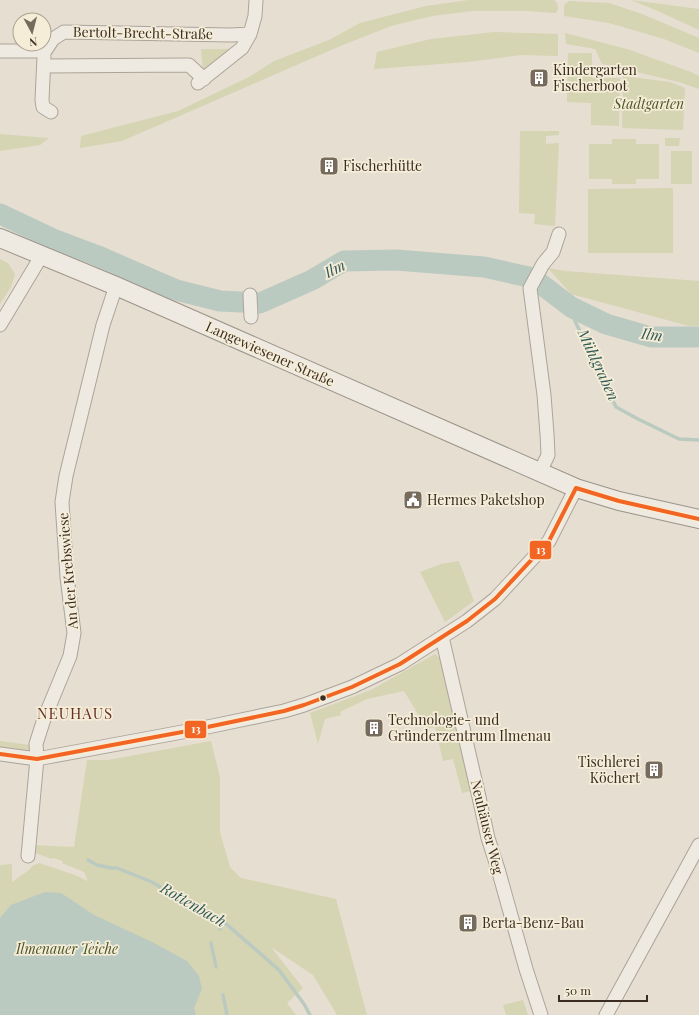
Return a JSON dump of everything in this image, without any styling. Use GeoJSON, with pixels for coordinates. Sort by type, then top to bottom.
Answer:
{"type":"FeatureCollection","features":[{"type":"Feature","properties":{"kind":"main road","name":"Langewiesener Straße"},"geometry":{"type":"LineString","coordinates":[[0,238],[116,286],[576,488],[625,503],[699,519]]}},
{"type":"Feature","properties":{"kind":"street"},"geometry":{"type":"LineString","coordinates":[[44,66],[189,65],[201,81],[242,48],[250,34],[255,16],[256,0]]}},
{"type":"Feature","properties":{"kind":"street","name":"Bertolt-Brecht-Straße"},"geometry":{"type":"LineString","coordinates":[[52,40],[64,32],[231,35],[250,34]]}},
{"type":"Feature","properties":{"kind":"street"},"geometry":{"type":"LineString","coordinates":[[0,51],[12,51]]}},
{"type":"Feature","properties":{"kind":"street"},"geometry":{"type":"LineString","coordinates":[[45,52],[42,100],[43,107],[51,112]]}},
{"type":"Feature","properties":{"kind":"street"},"geometry":{"type":"LineString","coordinates":[[540,472],[548,455],[547,434],[544,394],[530,288],[543,264],[553,252],[559,234]]}},
{"type":"Feature","properties":{"kind":"street"},"geometry":{"type":"LineString","coordinates":[[0,325],[42,255]]}},
{"type":"Feature","properties":{"kind":"street","name":"An der Krebswiese"},"geometry":{"type":"LineString","coordinates":[[28,856],[37,759],[36,744],[44,719],[70,656],[74,633],[67,577],[62,502],[66,476],[103,325],[116,286]]}},
{"type":"Feature","properties":{"kind":"street"},"geometry":{"type":"LineString","coordinates":[[250,295],[251,317]]}},
{"type":"Feature","properties":{"kind":"street"},"geometry":{"type":"LineString","coordinates":[[0,754],[37,759],[233,722],[304,705],[374,678],[400,664],[467,621],[495,599],[549,541],[576,488]]}},
{"type":"Feature","properties":{"kind":"street","name":"Neuhäuser Weg"},"geometry":{"type":"LineString","coordinates":[[442,637],[488,838],[541,1015]]}},
{"type":"Feature","properties":{"kind":"street"},"geometry":{"type":"LineString","coordinates":[[606,1015],[699,845]]}},
{"type":"Feature","properties":{"kind":"green space"},"geometry":{"type":"Polygon","coordinates":[[[469,0],[554,0],[557,3],[558,8],[556,13],[525,11],[472,11],[432,16],[391,26],[338,47],[122,141],[80,148],[81,136],[178,111],[249,77],[274,61],[329,40],[360,23],[426,6],[469,0]]]}},
{"type":"Feature","properties":{"kind":"green space"},"geometry":{"type":"Polygon","coordinates":[[[631,0],[699,9],[699,30],[660,12],[631,0]]]}},
{"type":"Feature","properties":{"kind":"green space"},"geometry":{"type":"Polygon","coordinates":[[[569,1],[609,3],[642,14],[699,38],[699,53],[664,39],[609,23],[564,16],[564,5],[569,1]]]}},
{"type":"Feature","properties":{"kind":"green space"},"geometry":{"type":"Polygon","coordinates":[[[494,32],[558,34],[558,56],[521,55],[467,62],[374,69],[377,52],[431,39],[494,32]]]}},
{"type":"Feature","properties":{"kind":"green space"},"geometry":{"type":"Polygon","coordinates":[[[565,33],[627,49],[691,72],[699,76],[699,89],[679,82],[602,64],[595,49],[566,44],[565,33]]]}},
{"type":"Feature","properties":{"kind":"green space"},"geometry":{"type":"Polygon","coordinates":[[[201,49],[232,49],[203,72],[201,49]]]}},
{"type":"Feature","properties":{"kind":"green space"},"geometry":{"type":"Polygon","coordinates":[[[568,53],[592,53],[592,78],[620,78],[619,126],[591,125],[591,103],[567,102],[568,53]]]}},
{"type":"Feature","properties":{"kind":"green space","name":"Stadtgarten"},"geometry":{"type":"Polygon","coordinates":[[[623,76],[670,82],[685,88],[683,130],[622,128],[623,76]]]}},
{"type":"Feature","properties":{"kind":"green space"},"geometry":{"type":"Polygon","coordinates":[[[520,131],[559,131],[559,135],[546,136],[546,144],[559,143],[555,226],[534,224],[535,214],[519,213],[520,131]]]}},
{"type":"Feature","properties":{"kind":"green space"},"geometry":{"type":"Polygon","coordinates":[[[0,134],[49,138],[40,145],[0,151],[0,134]]]}},
{"type":"Feature","properties":{"kind":"green space"},"geometry":{"type":"Polygon","coordinates":[[[665,138],[680,138],[679,146],[665,146],[665,138]]]}},
{"type":"Feature","properties":{"kind":"green space"},"geometry":{"type":"Polygon","coordinates":[[[612,139],[636,139],[636,144],[659,144],[659,179],[636,179],[636,184],[612,184],[612,179],[589,179],[589,144],[612,144],[612,139]]]}},
{"type":"Feature","properties":{"kind":"green space"},"geometry":{"type":"Polygon","coordinates":[[[671,151],[692,151],[692,184],[671,184],[671,151]]]}},
{"type":"Feature","properties":{"kind":"green space"},"geometry":{"type":"Polygon","coordinates":[[[673,188],[673,253],[588,253],[588,189],[673,188]]]}},
{"type":"Feature","properties":{"kind":"green space"},"geometry":{"type":"Polygon","coordinates":[[[0,259],[8,263],[15,274],[11,287],[0,304],[0,259]]]}},
{"type":"Feature","properties":{"kind":"green space"},"geometry":{"type":"Polygon","coordinates":[[[548,268],[565,271],[699,281],[699,326],[689,326],[571,294],[548,268]]]}},
{"type":"Feature","properties":{"kind":"green space"},"geometry":{"type":"Polygon","coordinates":[[[459,561],[474,601],[445,622],[420,572],[441,564],[459,561]]]}},
{"type":"Feature","properties":{"kind":"green space"},"geometry":{"type":"Polygon","coordinates":[[[435,654],[442,660],[477,790],[462,793],[453,759],[443,761],[435,727],[427,729],[404,691],[367,699],[340,712],[341,715],[325,719],[318,744],[310,713],[371,690],[435,654]]]}},
{"type":"Feature","properties":{"kind":"green space"},"geometry":{"type":"Polygon","coordinates":[[[0,741],[30,745],[30,751],[0,747],[0,741]]]}},
{"type":"Feature","properties":{"kind":"green space"},"geometry":{"type":"Polygon","coordinates":[[[211,741],[220,777],[220,832],[230,867],[241,878],[336,899],[367,1015],[337,1015],[313,975],[271,947],[303,988],[287,1003],[296,1015],[0,1015],[0,865],[12,864],[12,882],[29,870],[32,866],[39,863],[88,881],[84,872],[62,863],[63,861],[52,859],[34,852],[34,845],[74,847],[87,760],[108,760],[211,741]]]}},
{"type":"Feature","properties":{"kind":"green space"},"geometry":{"type":"Polygon","coordinates":[[[523,1000],[528,1015],[506,1015],[503,1005],[523,1000]]]}},
{"type":"Feature","properties":{"kind":"shaded area","name":"Ilmenauer Teiche"},"geometry":{"type":"Polygon","coordinates":[[[45,892],[61,893],[94,915],[152,942],[187,961],[199,976],[202,989],[194,1008],[196,1015],[0,1015],[0,918],[11,905],[45,892]]]}},
{"type":"Feature","properties":{"kind":"waterway","name":"Ilm"},"geometry":{"type":"LineString","coordinates":[[0,214],[53,239],[98,256],[176,290],[220,301],[260,303],[312,280],[344,261],[396,260],[484,267],[533,278],[571,307],[606,324],[651,337],[699,337]]}},
{"type":"Feature","properties":{"kind":"waterway","name":"Mühlgraben"},"geometry":{"type":"LineString","coordinates":[[571,307],[575,321],[616,407],[679,439],[699,440]]}},
{"type":"Feature","properties":{"kind":"waterway","name":"Rottenbach"},"geometry":{"type":"LineString","coordinates":[[88,860],[97,865],[117,868],[152,882],[172,894],[198,906],[224,922],[279,970],[304,1004],[310,1015]]}},
{"type":"Feature","properties":{"kind":"waterway","name":"Rottenbach"},"geometry":{"type":"LineString","coordinates":[[220,929],[224,922]]}},
{"type":"Feature","properties":{"kind":"waterway"},"geometry":{"type":"LineString","coordinates":[[211,943],[216,967]]}},
{"type":"Feature","properties":{"kind":"waterway"},"geometry":{"type":"LineString","coordinates":[[223,995],[227,1015]]}},
{"type":"Feature","properties":{"kind":"transit line","name":"13"},"geometry":{"type":"LineString","coordinates":[[0,754],[37,759],[193,730],[284,711],[352,687],[400,664],[467,621],[495,599],[549,541],[576,488],[619,501],[699,519]]}},
{"type":"Feature","properties":{"kind":"place","name":"Kindergarten Fischerboot"},"geometry":{"type":"Point","coordinates":[539,78]}},
{"type":"Feature","properties":{"kind":"place","name":"Fischerhütte"},"geometry":{"type":"Point","coordinates":[329,166]}},
{"type":"Feature","properties":{"kind":"place","name":"Hermes Paketshop"},"geometry":{"type":"Point","coordinates":[413,500]}},
{"type":"Feature","properties":{"kind":"place","name":"Technologie- und Gründerzentrum Ilmenau"},"geometry":{"type":"Point","coordinates":[374,728]}},
{"type":"Feature","properties":{"kind":"place","name":"Tischlerei Köchert"},"geometry":{"type":"Point","coordinates":[654,770]}},
{"type":"Feature","properties":{"kind":"place","name":"Berta-Benz-Bau"},"geometry":{"type":"Point","coordinates":[468,923]}},
{"type":"Feature","properties":{"kind":"district","name":"NEUHAUS"},"geometry":{"type":"Point","coordinates":[75,714]}}]}
